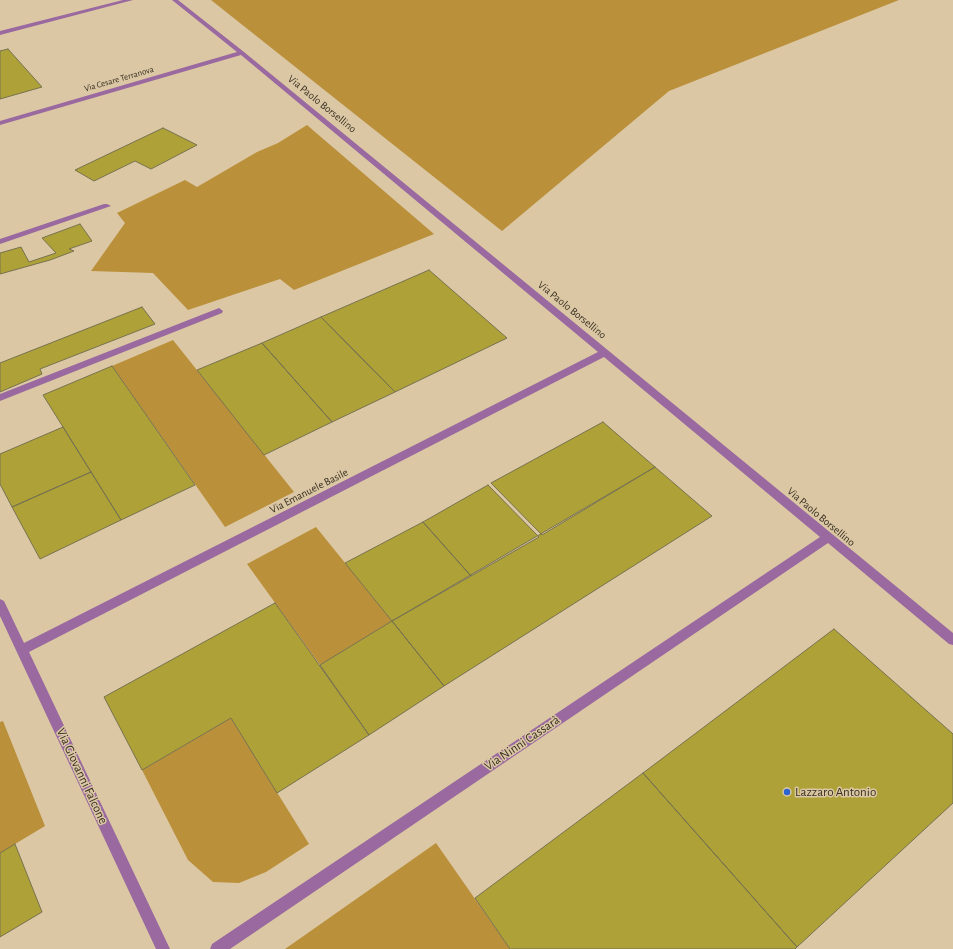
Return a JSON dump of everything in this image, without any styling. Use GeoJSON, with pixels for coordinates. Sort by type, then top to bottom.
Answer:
{"type":"FeatureCollection","features":[{"type":"Feature","properties":{"kind":"street"},"geometry":{"type":"LineString","coordinates":[[0,33],[130,0]]}},
{"type":"Feature","properties":{"kind":"street","name":"Via Paolo Borsellino"},"geometry":{"type":"LineString","coordinates":[[175,0],[242,53],[606,352],[953,640]]}},
{"type":"Feature","properties":{"kind":"street","name":"Via Cesare Terranova"},"geometry":{"type":"LineString","coordinates":[[0,123],[242,53]]}},
{"type":"Feature","properties":{"kind":"street"},"geometry":{"type":"LineString","coordinates":[[0,242],[107,206]]}},
{"type":"Feature","properties":{"kind":"street"},"geometry":{"type":"LineString","coordinates":[[0,398],[219,311]]}},
{"type":"Feature","properties":{"kind":"street","name":"Via Emanuele Basile"},"geometry":{"type":"LineString","coordinates":[[22,650],[606,352]]}},
{"type":"Feature","properties":{"kind":"street","name":"Via Ninni Cassarà"},"geometry":{"type":"LineString","coordinates":[[217,949],[828,537]]}},
{"type":"Feature","properties":{"kind":"street","name":"Via Giovanni Falcone"},"geometry":{"type":"LineString","coordinates":[[0,604],[163,949]]}},
{"type":"Feature","properties":{"kind":"shaded area"},"geometry":{"type":"Polygon","coordinates":[[[211,0],[899,0],[669,91],[502,231],[211,0]]]}},
{"type":"Feature","properties":{"kind":"shaded area"},"geometry":{"type":"Polygon","coordinates":[[[307,125],[434,234],[294,290],[280,279],[188,310],[153,273],[91,271],[125,223],[117,213],[185,180],[197,187],[257,152],[278,143],[307,125]]]}},
{"type":"Feature","properties":{"kind":"shaded area"},"geometry":{"type":"Polygon","coordinates":[[[173,340],[294,492],[225,527],[112,366],[173,340]]]}},
{"type":"Feature","properties":{"kind":"shaded area"},"geometry":{"type":"Polygon","coordinates":[[[316,527],[392,621],[320,665],[247,564],[316,527]]]}},
{"type":"Feature","properties":{"kind":"shaded area"},"geometry":{"type":"Polygon","coordinates":[[[231,718],[309,844],[266,872],[239,883],[213,882],[188,860],[142,770],[231,718]]]}},
{"type":"Feature","properties":{"kind":"shaded area"},"geometry":{"type":"Polygon","coordinates":[[[3,721],[45,826],[0,853],[0,722],[3,721]]]}},
{"type":"Feature","properties":{"kind":"shaded area"},"geometry":{"type":"Polygon","coordinates":[[[436,843],[510,949],[285,949],[436,843]]]}},
{"type":"Feature","properties":{"kind":"building"},"geometry":{"type":"Polygon","coordinates":[[[8,49],[42,87],[0,99],[0,51],[8,49]]]}},
{"type":"Feature","properties":{"kind":"building"},"geometry":{"type":"Polygon","coordinates":[[[163,128],[197,145],[151,169],[135,161],[94,181],[75,170],[163,128]]]}},
{"type":"Feature","properties":{"kind":"building"},"geometry":{"type":"Polygon","coordinates":[[[80,224],[92,241],[69,249],[74,251],[50,260],[0,274],[0,253],[21,247],[29,262],[56,253],[42,238],[80,224]]]}},
{"type":"Feature","properties":{"kind":"building"},"geometry":{"type":"Polygon","coordinates":[[[429,270],[507,338],[395,392],[321,317],[429,270]]]}},
{"type":"Feature","properties":{"kind":"building"},"geometry":{"type":"Polygon","coordinates":[[[142,307],[155,324],[40,369],[42,374],[0,392],[0,363],[142,307]]]}},
{"type":"Feature","properties":{"kind":"building"},"geometry":{"type":"Polygon","coordinates":[[[321,317],[395,392],[332,422],[262,343],[321,317]]]}},
{"type":"Feature","properties":{"kind":"building"},"geometry":{"type":"Polygon","coordinates":[[[262,343],[332,422],[264,455],[197,370],[262,343]]]}},
{"type":"Feature","properties":{"kind":"building"},"geometry":{"type":"Polygon","coordinates":[[[112,366],[195,485],[121,520],[43,395],[112,366]]]}},
{"type":"Feature","properties":{"kind":"building"},"geometry":{"type":"Polygon","coordinates":[[[603,422],[655,467],[542,535],[491,483],[603,422]]]}},
{"type":"Feature","properties":{"kind":"building"},"geometry":{"type":"Polygon","coordinates":[[[63,427],[91,472],[12,507],[0,484],[0,454],[63,427]]]}},
{"type":"Feature","properties":{"kind":"building"},"geometry":{"type":"Polygon","coordinates":[[[655,467],[712,516],[444,686],[392,621],[655,467]]]}},
{"type":"Feature","properties":{"kind":"building"},"geometry":{"type":"Polygon","coordinates":[[[91,472],[121,520],[40,559],[12,507],[91,472]]]}},
{"type":"Feature","properties":{"kind":"building"},"geometry":{"type":"Polygon","coordinates":[[[488,485],[539,537],[471,576],[423,522],[488,485]]]}},
{"type":"Feature","properties":{"kind":"building"},"geometry":{"type":"Polygon","coordinates":[[[423,522],[471,576],[392,621],[345,563],[423,522]]]}},
{"type":"Feature","properties":{"kind":"building"},"geometry":{"type":"Polygon","coordinates":[[[275,603],[369,735],[277,793],[231,718],[142,770],[104,697],[275,603]]]}},
{"type":"Feature","properties":{"kind":"building"},"geometry":{"type":"Polygon","coordinates":[[[392,621],[444,686],[369,735],[320,665],[392,621]]]}},
{"type":"Feature","properties":{"kind":"building"},"geometry":{"type":"Polygon","coordinates":[[[834,629],[953,734],[953,803],[797,947],[643,773],[834,629]]]}},
{"type":"Feature","properties":{"kind":"building"},"geometry":{"type":"Polygon","coordinates":[[[643,773],[797,947],[795,949],[510,949],[475,898],[643,773]]]}},
{"type":"Feature","properties":{"kind":"building"},"geometry":{"type":"Polygon","coordinates":[[[15,844],[42,912],[0,937],[0,853],[15,844]]]}},
{"type":"Feature","properties":{"kind":"place","name":"Lazzaro Antonio"},"geometry":{"type":"Point","coordinates":[787,792]}}]}
